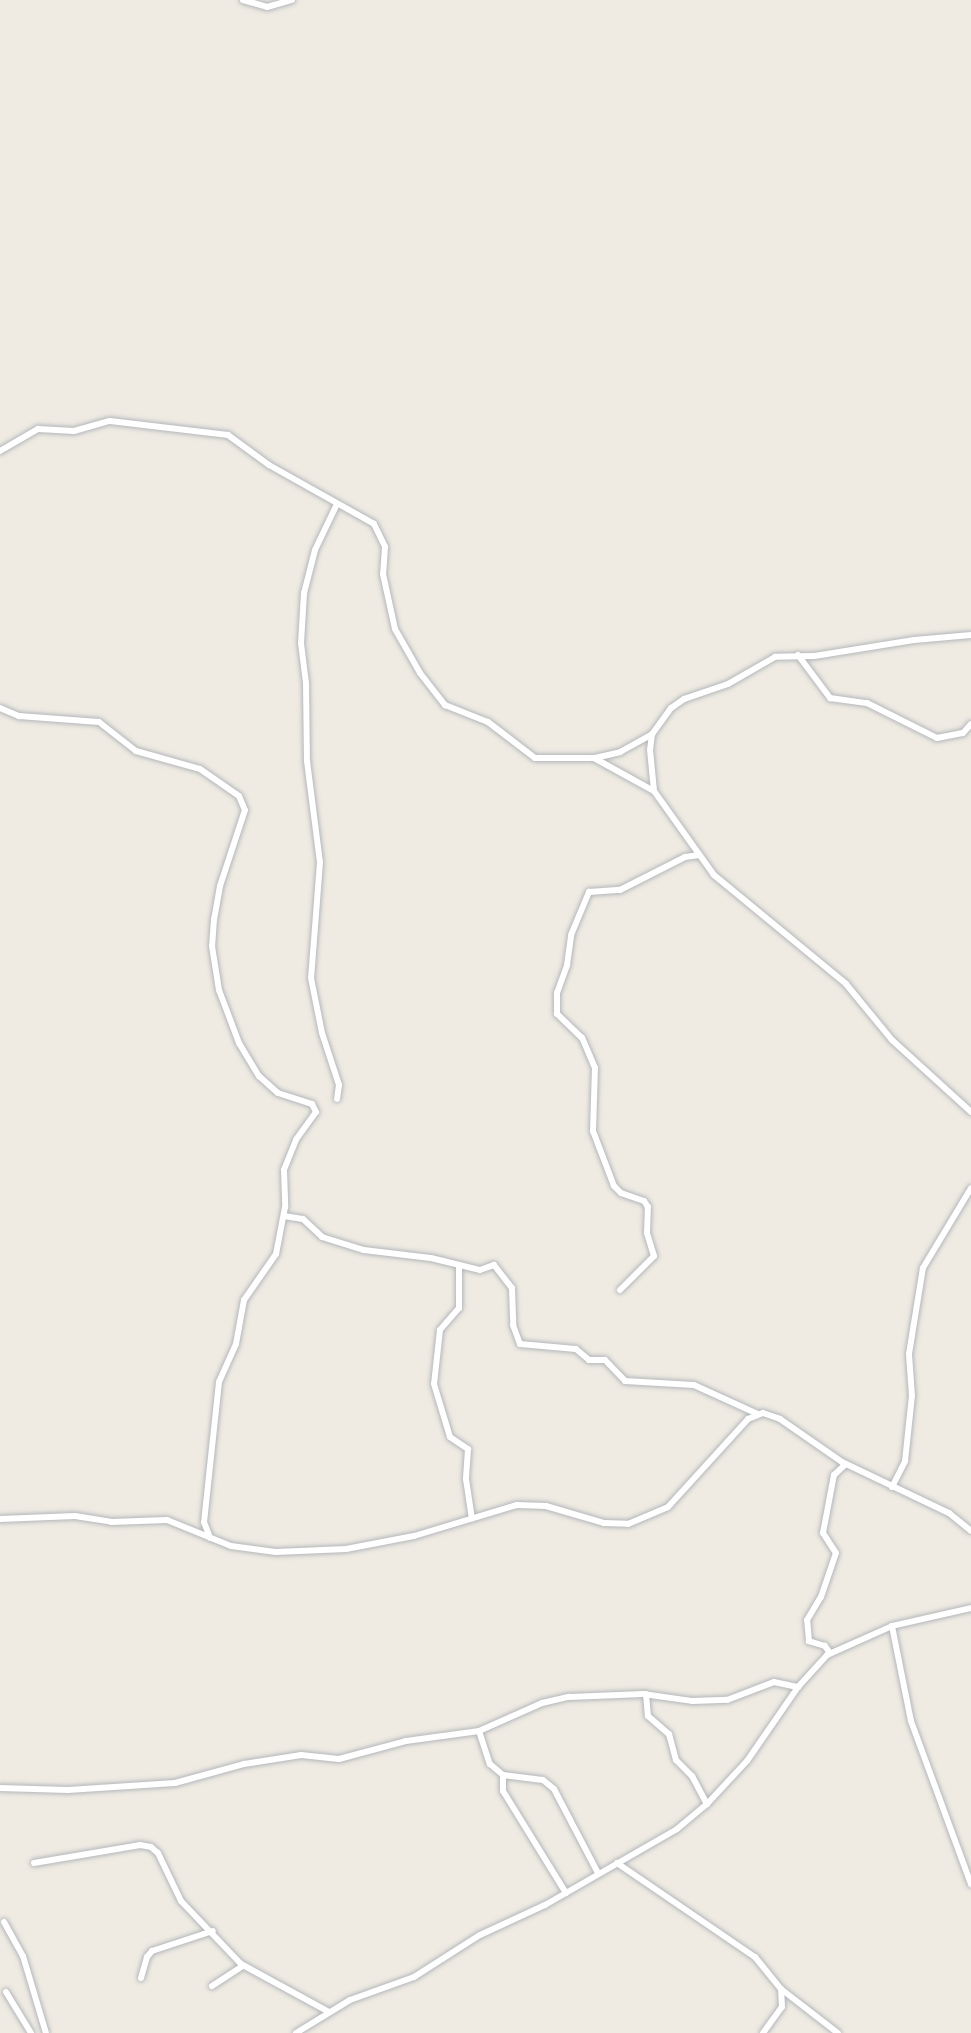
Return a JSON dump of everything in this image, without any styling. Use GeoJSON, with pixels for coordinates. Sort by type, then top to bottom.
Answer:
{"type":"FeatureCollection","features":[{"type":"Feature","properties":{"kind":"street"},"geometry":{"type":"LineString","coordinates":[[243,0],[267,7],[292,0]]}},
{"type":"Feature","properties":{"kind":"street"},"geometry":{"type":"LineString","coordinates":[[0,451],[38,429],[74,431],[110,421],[197,434],[218,432],[337,504],[362,514],[382,536],[383,574],[395,629],[439,700],[488,722],[535,758],[594,758],[620,752],[652,734],[671,708],[684,699],[728,684],[775,657],[797,654],[820,655],[914,640],[970,637]]}},
{"type":"Feature","properties":{"kind":"street"},"geometry":{"type":"LineString","coordinates":[[337,504],[315,550],[304,593],[301,643],[306,683],[307,761],[320,862],[311,939],[311,978],[322,1033],[339,1084],[337,1099]]}},
{"type":"Feature","properties":{"kind":"street"},"geometry":{"type":"LineString","coordinates":[[797,654],[830,698],[867,703],[937,738],[963,733],[971,724]]}},
{"type":"Feature","properties":{"kind":"street"},"geometry":{"type":"LineString","coordinates":[[0,708],[19,716],[99,722],[136,751],[201,769],[243,802],[244,815],[220,886],[212,946],[223,1001],[250,1064],[278,1094],[306,1101],[315,1107],[313,1119],[296,1140],[284,1170],[284,1216],[276,1254],[244,1300],[236,1344],[219,1382],[204,1522],[210,1538]]}},
{"type":"Feature","properties":{"kind":"street"},"geometry":{"type":"LineString","coordinates":[[652,734],[654,791]]}},
{"type":"Feature","properties":{"kind":"street"},"geometry":{"type":"LineString","coordinates":[[594,758],[654,791],[699,855],[738,896],[846,984],[892,1040],[971,1112]]}},
{"type":"Feature","properties":{"kind":"street"},"geometry":{"type":"LineString","coordinates":[[620,1290],[654,1256],[647,1233],[648,1208],[644,1201],[621,1193],[614,1186],[593,1131],[594,1068],[582,1038],[557,1014],[557,993],[567,965],[571,935],[589,892],[620,890],[686,857],[699,855]]}},
{"type":"Feature","properties":{"kind":"street"},"geometry":{"type":"LineString","coordinates":[[892,1487],[905,1461],[912,1396],[909,1354],[920,1279],[928,1255],[971,1188]]}},
{"type":"Feature","properties":{"kind":"street"},"geometry":{"type":"LineString","coordinates":[[965,1198],[971,1205]]}},
{"type":"Feature","properties":{"kind":"street"},"geometry":{"type":"LineString","coordinates":[[284,1216],[307,1220],[322,1237],[364,1250],[482,1270],[492,1265],[512,1288],[513,1325],[520,1344],[576,1349],[590,1360],[605,1360],[625,1381],[693,1385],[758,1413],[780,1419],[846,1464],[948,1513],[971,1531]]}},
{"type":"Feature","properties":{"kind":"street"},"geometry":{"type":"LineString","coordinates":[[459,1266],[459,1308],[440,1330],[434,1384],[450,1437],[468,1449],[466,1479],[472,1519]]}},
{"type":"Feature","properties":{"kind":"street"},"geometry":{"type":"LineString","coordinates":[[0,1519],[75,1516],[111,1521],[167,1520],[210,1538],[242,1548],[276,1552],[346,1549],[472,1519],[516,1505],[533,1504],[614,1525],[650,1518],[668,1507],[758,1413]]}},
{"type":"Feature","properties":{"kind":"street"},"geometry":{"type":"LineString","coordinates":[[830,1653],[825,1646],[808,1641],[807,1620],[821,1597],[836,1553],[823,1533],[834,1475],[846,1464]]}},
{"type":"Feature","properties":{"kind":"street"},"geometry":{"type":"LineString","coordinates":[[296,2033],[360,1995],[406,1981],[500,1924],[566,1893],[665,1837],[707,1804],[747,1761],[798,1687],[830,1653],[892,1626],[971,1608]]}},
{"type":"Feature","properties":{"kind":"street"},"geometry":{"type":"LineString","coordinates":[[892,1626],[911,1721],[971,1884]]}},
{"type":"Feature","properties":{"kind":"street"},"geometry":{"type":"LineString","coordinates":[[0,1788],[68,1790],[175,1783],[244,1764],[301,1755],[339,1759],[406,1741],[479,1731],[542,1702],[569,1696],[646,1694],[692,1701],[727,1700],[774,1682],[798,1687]]}},
{"type":"Feature","properties":{"kind":"street"},"geometry":{"type":"LineString","coordinates":[[646,1694],[648,1716],[669,1734],[676,1760],[692,1776],[707,1804]]}},
{"type":"Feature","properties":{"kind":"street"},"geometry":{"type":"LineString","coordinates":[[479,1731],[490,1764],[503,1775],[543,1780],[554,1789],[598,1873]]}},
{"type":"Feature","properties":{"kind":"street"},"geometry":{"type":"LineString","coordinates":[[503,1775],[503,1791],[566,1893]]}},
{"type":"Feature","properties":{"kind":"street"},"geometry":{"type":"LineString","coordinates":[[34,1863],[140,1845],[151,1847],[158,1854],[177,1896],[213,1931],[243,1966],[329,2012]]}},
{"type":"Feature","properties":{"kind":"street"},"geometry":{"type":"LineString","coordinates":[[617,1863],[755,1957],[781,1989],[838,2033]]}},
{"type":"Feature","properties":{"kind":"street"},"geometry":{"type":"LineString","coordinates":[[4,1922],[23,1956],[46,2033]]}},
{"type":"Feature","properties":{"kind":"street"},"geometry":{"type":"LineString","coordinates":[[141,1978],[147,1956],[152,1951],[213,1931]]}},
{"type":"Feature","properties":{"kind":"street"},"geometry":{"type":"LineString","coordinates":[[212,1986],[243,1966]]}},
{"type":"Feature","properties":{"kind":"street"},"geometry":{"type":"LineString","coordinates":[[763,2033],[782,2007],[781,1989]]}},
{"type":"Feature","properties":{"kind":"street"},"geometry":{"type":"LineString","coordinates":[[6,1992],[31,2033]]}}]}
